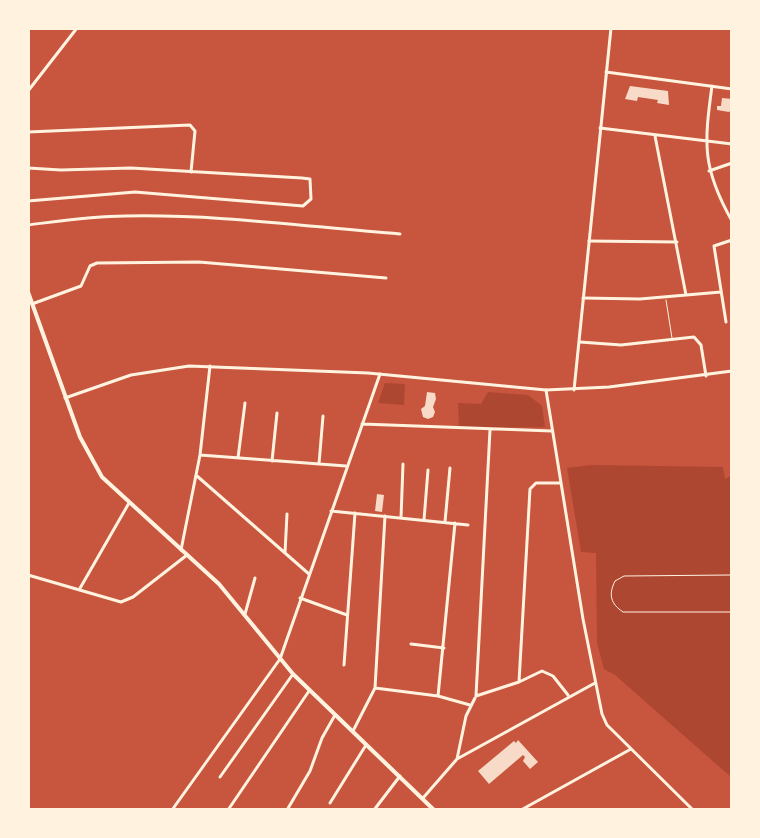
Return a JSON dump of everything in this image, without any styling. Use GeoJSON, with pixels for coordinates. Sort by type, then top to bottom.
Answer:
{"type":"FeatureCollection","features":[{"type":"Feature","properties":{"kind":"main road"},"geometry":{"type":"LineString","coordinates":[[28,292],[65,398],[94,467],[219,584],[293,674],[434,810]]}},
{"type":"Feature","properties":{"kind":"street"},"geometry":{"type":"LineString","coordinates":[[28,91],[77,28]]}},
{"type":"Feature","properties":{"kind":"street"},"geometry":{"type":"LineString","coordinates":[[574,390],[611,28]]}},
{"type":"Feature","properties":{"kind":"street"},"geometry":{"type":"LineString","coordinates":[[606,72],[732,89]]}},
{"type":"Feature","properties":{"kind":"street"},"geometry":{"type":"LineString","coordinates":[[712,86],[705,141],[709,171],[732,221]]}},
{"type":"Feature","properties":{"kind":"street"},"geometry":{"type":"LineString","coordinates":[[28,132],[190,125],[195,131],[191,172]]}},
{"type":"Feature","properties":{"kind":"street"},"geometry":{"type":"LineString","coordinates":[[600,128],[732,144]]}},
{"type":"Feature","properties":{"kind":"street"},"geometry":{"type":"LineString","coordinates":[[655,136],[686,295]]}},
{"type":"Feature","properties":{"kind":"street"},"geometry":{"type":"LineString","coordinates":[[709,171],[732,163]]}},
{"type":"Feature","properties":{"kind":"street"},"geometry":{"type":"LineString","coordinates":[[28,168],[131,168],[310,179],[311,199],[303,206],[135,192],[28,201]]}},
{"type":"Feature","properties":{"kind":"street"},"geometry":{"type":"LineString","coordinates":[[725,209],[732,206]]}},
{"type":"Feature","properties":{"kind":"street"},"geometry":{"type":"LineString","coordinates":[[28,225],[138,216],[400,234]]}},
{"type":"Feature","properties":{"kind":"street"},"geometry":{"type":"LineString","coordinates":[[726,322],[714,246],[732,240]]}},
{"type":"Feature","properties":{"kind":"street"},"geometry":{"type":"LineString","coordinates":[[589,241],[677,242]]}},
{"type":"Feature","properties":{"kind":"street"},"geometry":{"type":"LineString","coordinates":[[32,304],[81,286],[90,266],[97,263],[199,262],[386,278]]}},
{"type":"Feature","properties":{"kind":"street"},"geometry":{"type":"LineString","coordinates":[[583,298],[665,298],[721,292]]}},
{"type":"Feature","properties":{"kind":"street"},"geometry":{"type":"LineString","coordinates":[[578,342],[621,345],[690,337],[699,341],[706,376]]}},
{"type":"Feature","properties":{"kind":"street"},"geometry":{"type":"LineString","coordinates":[[65,398],[99,384],[153,370],[210,366],[380,374],[546,390],[574,390],[732,371]]}},
{"type":"Feature","properties":{"kind":"street"},"geometry":{"type":"LineString","coordinates":[[181,550],[197,476],[210,366]]}},
{"type":"Feature","properties":{"kind":"street"},"geometry":{"type":"LineString","coordinates":[[172,810],[280,659],[380,374]]}},
{"type":"Feature","properties":{"kind":"street"},"geometry":{"type":"LineString","coordinates":[[546,390],[595,683],[604,720],[693,810]]}},
{"type":"Feature","properties":{"kind":"street"},"geometry":{"type":"LineString","coordinates":[[238,458],[245,403]]}},
{"type":"Feature","properties":{"kind":"street"},"geometry":{"type":"LineString","coordinates":[[272,461],[277,413]]}},
{"type":"Feature","properties":{"kind":"street"},"geometry":{"type":"LineString","coordinates":[[319,464],[323,416]]}},
{"type":"Feature","properties":{"kind":"street"},"geometry":{"type":"LineString","coordinates":[[362,424],[552,431]]}},
{"type":"Feature","properties":{"kind":"street"},"geometry":{"type":"LineString","coordinates":[[457,759],[470,705],[476,696],[490,430]]}},
{"type":"Feature","properties":{"kind":"street"},"geometry":{"type":"LineString","coordinates":[[200,455],[346,466]]}},
{"type":"Feature","properties":{"kind":"street"},"geometry":{"type":"LineString","coordinates":[[401,518],[403,464]]}},
{"type":"Feature","properties":{"kind":"street"},"geometry":{"type":"LineString","coordinates":[[445,522],[450,468]]}},
{"type":"Feature","properties":{"kind":"street"},"geometry":{"type":"LineString","coordinates":[[424,520],[428,470]]}},
{"type":"Feature","properties":{"kind":"street"},"geometry":{"type":"LineString","coordinates":[[197,476],[309,574]]}},
{"type":"Feature","properties":{"kind":"street"},"geometry":{"type":"LineString","coordinates":[[519,682],[530,489],[536,483],[561,483]]}},
{"type":"Feature","properties":{"kind":"street"},"geometry":{"type":"LineString","coordinates":[[79,590],[129,503]]}},
{"type":"Feature","properties":{"kind":"street"},"geometry":{"type":"LineString","coordinates":[[331,511],[468,525]]}},
{"type":"Feature","properties":{"kind":"street"},"geometry":{"type":"LineString","coordinates":[[344,665],[355,513]]}},
{"type":"Feature","properties":{"kind":"street"},"geometry":{"type":"LineString","coordinates":[[285,553],[287,514]]}},
{"type":"Feature","properties":{"kind":"street"},"geometry":{"type":"LineString","coordinates":[[353,731],[375,688],[385,516]]}},
{"type":"Feature","properties":{"kind":"street"},"geometry":{"type":"LineString","coordinates":[[438,696],[455,523]]}},
{"type":"Feature","properties":{"kind":"street"},"geometry":{"type":"LineString","coordinates":[[28,575],[113,600],[127,600],[187,555]]}},
{"type":"Feature","properties":{"kind":"street"},"geometry":{"type":"LineString","coordinates":[[245,614],[255,578]]}},
{"type":"Feature","properties":{"kind":"street"},"geometry":{"type":"LineString","coordinates":[[300,598],[347,615]]}},
{"type":"Feature","properties":{"kind":"street"},"geometry":{"type":"LineString","coordinates":[[411,644],[444,648]]}},
{"type":"Feature","properties":{"kind":"street"},"geometry":{"type":"LineString","coordinates":[[476,696],[519,682],[538,672],[547,672],[568,695]]}},
{"type":"Feature","properties":{"kind":"street"},"geometry":{"type":"LineString","coordinates":[[220,777],[293,674]]}},
{"type":"Feature","properties":{"kind":"street"},"geometry":{"type":"LineString","coordinates":[[423,798],[457,759],[568,695],[595,683]]}},
{"type":"Feature","properties":{"kind":"street"},"geometry":{"type":"LineString","coordinates":[[375,688],[438,696],[470,705]]}},
{"type":"Feature","properties":{"kind":"street"},"geometry":{"type":"LineString","coordinates":[[228,810],[309,690]]}},
{"type":"Feature","properties":{"kind":"street"},"geometry":{"type":"LineString","coordinates":[[287,810],[310,771],[322,738],[335,715]]}},
{"type":"Feature","properties":{"kind":"street"},"geometry":{"type":"LineString","coordinates":[[330,803],[367,744]]}},
{"type":"Feature","properties":{"kind":"street"},"geometry":{"type":"LineString","coordinates":[[521,810],[631,749]]}},
{"type":"Feature","properties":{"kind":"street"},"geometry":{"type":"LineString","coordinates":[[374,810],[400,776]]}},
{"type":"Feature","properties":{"kind":"lane"},"geometry":{"type":"LineString","coordinates":[[665,298],[672,339]]}},
{"type":"Feature","properties":{"kind":"path"},"geometry":{"type":"LineString","coordinates":[[732,575],[624,576],[615,581],[611,594],[615,607],[623,612],[732,612]]}},
{"type":"Feature","properties":{"kind":"shaded area"},"geometry":{"type":"Polygon","coordinates":[[[385,383],[405,384],[404,405],[378,403],[385,383]]]}},
{"type":"Feature","properties":{"kind":"shaded area"},"geometry":{"type":"Polygon","coordinates":[[[488,392],[528,395],[542,406],[545,427],[459,428],[458,403],[481,404],[488,392]]]}},
{"type":"Feature","properties":{"kind":"shaded area"},"geometry":{"type":"Polygon","coordinates":[[[591,465],[723,467],[725,479],[732,475],[732,778],[615,675],[604,669],[597,643],[596,553],[581,552],[567,468],[591,465]]]}},
{"type":"Feature","properties":{"kind":"building"},"geometry":{"type":"Polygon","coordinates":[[[630,86],[668,91],[669,105],[638,97],[637,101],[625,99],[630,86]]]}},
{"type":"Feature","properties":{"kind":"building"},"geometry":{"type":"Polygon","coordinates":[[[722,98],[732,99],[729,112],[717,110],[722,98]]]}},
{"type":"Feature","properties":{"kind":"building"},"geometry":{"type":"Polygon","coordinates":[[[427,392],[435,393],[436,399],[433,417],[428,419],[423,417],[421,409],[425,406],[427,392]]]}},
{"type":"Feature","properties":{"kind":"building"},"geometry":{"type":"Polygon","coordinates":[[[377,494],[384,495],[382,512],[375,511],[377,494]]]}},
{"type":"Feature","properties":{"kind":"building"},"geometry":{"type":"Polygon","coordinates":[[[518,740],[538,762],[530,769],[523,761],[523,755],[489,784],[478,771],[518,740]]]}}]}
